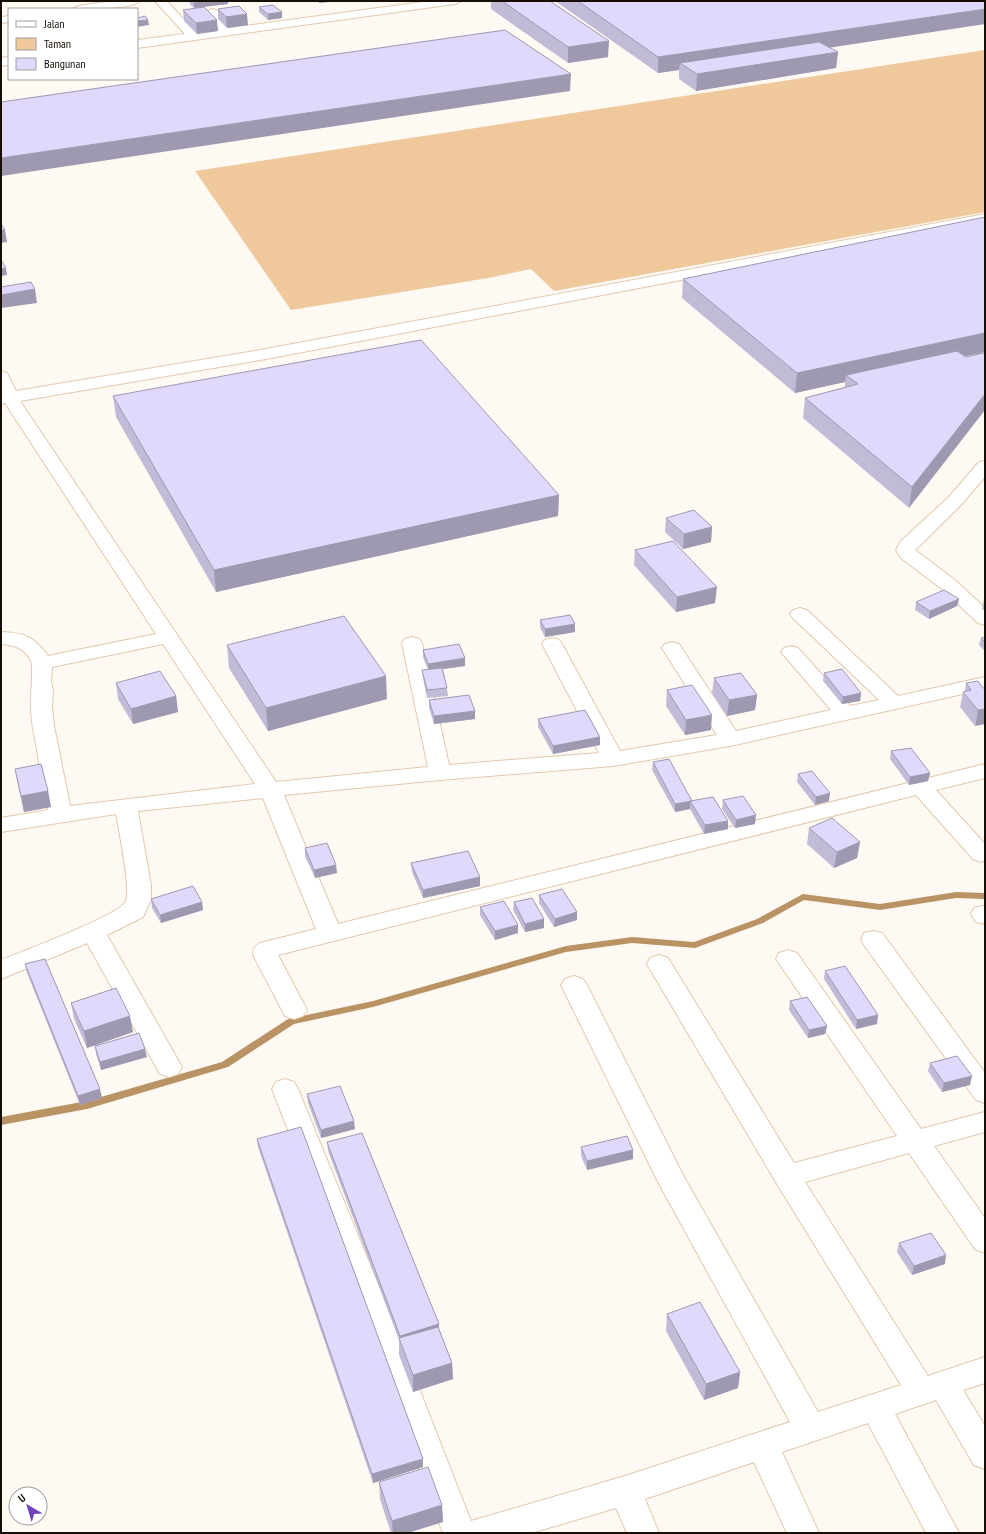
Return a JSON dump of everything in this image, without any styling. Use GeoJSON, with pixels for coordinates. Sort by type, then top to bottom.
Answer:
{"type":"FeatureCollection","features":[{"type":"Feature","properties":{"kind":"street"},"geometry":{"type":"LineString","coordinates":[[85,8],[134,1]]}},
{"type":"Feature","properties":{"kind":"street"},"geometry":{"type":"LineString","coordinates":[[162,1],[193,36]]}},
{"type":"Feature","properties":{"kind":"street"},"geometry":{"type":"LineString","coordinates":[[138,44],[455,1]]}},
{"type":"Feature","properties":{"kind":"street"},"geometry":{"type":"LineString","coordinates":[[339,6],[348,15]]}},
{"type":"Feature","properties":{"kind":"street"},"geometry":{"type":"LineString","coordinates":[[212,12],[227,32]]}},
{"type":"Feature","properties":{"kind":"street"},"geometry":{"type":"LineString","coordinates":[[6,398],[282,351],[985,218]]}},
{"type":"Feature","properties":{"kind":"street"},"geometry":{"type":"LineString","coordinates":[[1,376],[6,398],[169,637],[271,791],[330,934]]}},
{"type":"Feature","properties":{"kind":"street"},"geometry":{"type":"LineString","coordinates":[[985,466],[954,502],[908,545],[905,550],[908,554],[949,585],[985,619]]}},
{"type":"Feature","properties":{"kind":"street"},"geometry":{"type":"LineString","coordinates":[[800,614],[894,703]]}},
{"type":"Feature","properties":{"kind":"street"},"geometry":{"type":"LineString","coordinates":[[42,663],[169,637]]}},
{"type":"Feature","properties":{"kind":"street"},"geometry":{"type":"LineString","coordinates":[[1,638],[22,641],[32,647],[42,663],[43,690],[41,706],[43,726],[60,814]]}},
{"type":"Feature","properties":{"kind":"street"},"geometry":{"type":"LineString","coordinates":[[412,643],[440,773]]}},
{"type":"Feature","properties":{"kind":"street"},"geometry":{"type":"LineString","coordinates":[[552,644],[613,758]]}},
{"type":"Feature","properties":{"kind":"street"},"geometry":{"type":"LineString","coordinates":[[672,648],[730,739]]}},
{"type":"Feature","properties":{"kind":"street"},"geometry":{"type":"LineString","coordinates":[[791,652],[845,714]]}},
{"type":"Feature","properties":{"kind":"street"},"geometry":{"type":"LineString","coordinates":[[1,825],[60,814],[199,797],[440,773],[613,758],[730,739],[985,683]]}},
{"type":"Feature","properties":{"kind":"street"},"geometry":{"type":"LineString","coordinates":[[294,1010],[265,955],[265,952],[330,934],[985,770]]}},
{"type":"Feature","properties":{"kind":"street"},"geometry":{"type":"LineString","coordinates":[[921,786],[981,854]]}},
{"type":"Feature","properties":{"kind":"street"},"geometry":{"type":"LineString","coordinates":[[1,970],[93,932],[134,911],[139,900],[140,886],[126,806]]}},
{"type":"Feature","properties":{"kind":"street"},"geometry":{"type":"LineString","coordinates":[[93,932],[169,1067]]}},
{"type":"Feature","properties":{"kind":"street"},"geometry":{"type":"LineString","coordinates":[[873,939],[985,1093]]}},
{"type":"Feature","properties":{"kind":"street"},"geometry":{"type":"LineString","coordinates":[[788,959],[985,1241]]}},
{"type":"Feature","properties":{"kind":"street"},"geometry":{"type":"LineString","coordinates":[[659,964],[787,1176],[932,1387],[985,1455]]}},
{"type":"Feature","properties":{"kind":"street"},"geometry":{"type":"LineString","coordinates":[[574,985],[672,1182],[811,1429]]}},
{"type":"Feature","properties":{"kind":"street"},"geometry":{"type":"LineString","coordinates":[[285,1089],[368,1297],[459,1533]]}},
{"type":"Feature","properties":{"kind":"street"},"geometry":{"type":"LineString","coordinates":[[787,1176],[985,1122]]}},
{"type":"Feature","properties":{"kind":"street"},"geometry":{"type":"LineString","coordinates":[[479,1533],[625,1492],[762,1444],[876,1408],[932,1387],[985,1370]]}},
{"type":"Feature","properties":{"kind":"street"},"geometry":{"type":"LineString","coordinates":[[876,1408],[943,1533]]}},
{"type":"Feature","properties":{"kind":"street"},"geometry":{"type":"LineString","coordinates":[[762,1444],[803,1533]]}},
{"type":"Feature","properties":{"kind":"street"},"geometry":{"type":"LineString","coordinates":[[625,1492],[643,1533]]}},
{"type":"Feature","properties":{"kind":"green space"},"geometry":{"type":"Polygon","coordinates":[[[985,50],[985,212],[554,291],[531,269],[488,278],[291,310],[195,171],[985,50]]]}},
{"type":"Feature","properties":{"kind":"building"},"geometry":{"type":"Polygon","coordinates":[[[192,1],[209,1],[194,3],[192,1]]]}},
{"type":"Feature","properties":{"kind":"building"},"geometry":{"type":"Polygon","coordinates":[[[502,1],[550,1],[609,41],[568,47],[502,1]]]}},
{"type":"Feature","properties":{"kind":"building"},"geometry":{"type":"Polygon","coordinates":[[[578,1],[985,1],[985,9],[658,57],[578,1]]]}},
{"type":"Feature","properties":{"kind":"building"},"geometry":{"type":"Polygon","coordinates":[[[273,5],[282,12],[268,14],[259,7],[273,5]]]}},
{"type":"Feature","properties":{"kind":"building"},"geometry":{"type":"Polygon","coordinates":[[[239,6],[247,14],[226,17],[218,9],[239,6]]]}},
{"type":"Feature","properties":{"kind":"building"},"geometry":{"type":"Polygon","coordinates":[[[204,7],[217,20],[196,23],[183,10],[204,7]]]}},
{"type":"Feature","properties":{"kind":"building"},"geometry":{"type":"Polygon","coordinates":[[[145,16],[148,20],[138,21],[138,18],[145,16]]]}},
{"type":"Feature","properties":{"kind":"building"},"geometry":{"type":"Polygon","coordinates":[[[505,30],[571,74],[1,158],[1,102],[505,30]]]}},
{"type":"Feature","properties":{"kind":"building"},"geometry":{"type":"Polygon","coordinates":[[[819,42],[838,52],[697,74],[680,63],[819,42]]]}},
{"type":"Feature","properties":{"kind":"building"},"geometry":{"type":"Polygon","coordinates":[[[985,217],[985,333],[797,373],[683,279],[985,217]]]}},
{"type":"Feature","properties":{"kind":"building"},"geometry":{"type":"Polygon","coordinates":[[[1,224],[5,230],[1,230],[1,224]]]}},
{"type":"Feature","properties":{"kind":"building"},"geometry":{"type":"Polygon","coordinates":[[[1,260],[6,268],[1,269],[1,260]]]}},
{"type":"Feature","properties":{"kind":"building"},"geometry":{"type":"Polygon","coordinates":[[[31,282],[35,289],[1,295],[1,287],[31,282]]]}},
{"type":"Feature","properties":{"kind":"building"},"geometry":{"type":"Polygon","coordinates":[[[421,340],[559,495],[214,570],[113,396],[421,340]]]}},
{"type":"Feature","properties":{"kind":"building"},"geometry":{"type":"Polygon","coordinates":[[[957,351],[966,357],[983,353],[985,354],[985,394],[912,487],[805,398],[858,384],[846,375],[957,351]]]}},
{"type":"Feature","properties":{"kind":"building"},"geometry":{"type":"Polygon","coordinates":[[[694,510],[712,527],[684,534],[666,518],[694,510]]]}},
{"type":"Feature","properties":{"kind":"building"},"geometry":{"type":"Polygon","coordinates":[[[673,541],[717,587],[677,597],[635,550],[673,541]]]}},
{"type":"Feature","properties":{"kind":"building"},"geometry":{"type":"Polygon","coordinates":[[[944,590],[959,599],[930,611],[916,602],[944,590]]]}},
{"type":"Feature","properties":{"kind":"building"},"geometry":{"type":"Polygon","coordinates":[[[570,615],[575,624],[545,629],[540,620],[570,615]]]}},
{"type":"Feature","properties":{"kind":"building"},"geometry":{"type":"Polygon","coordinates":[[[344,616],[386,676],[266,708],[227,645],[344,616]]]}},
{"type":"Feature","properties":{"kind":"building"},"geometry":{"type":"Polygon","coordinates":[[[459,644],[465,658],[428,664],[423,650],[459,644]]]}},
{"type":"Feature","properties":{"kind":"building"},"geometry":{"type":"Polygon","coordinates":[[[442,668],[447,688],[427,690],[422,670],[442,668]]]}},
{"type":"Feature","properties":{"kind":"building"},"geometry":{"type":"Polygon","coordinates":[[[842,669],[861,693],[843,697],[824,673],[842,669]]]}},
{"type":"Feature","properties":{"kind":"building"},"geometry":{"type":"Polygon","coordinates":[[[160,671],[176,696],[131,709],[116,683],[160,671]]]}},
{"type":"Feature","properties":{"kind":"building"},"geometry":{"type":"Polygon","coordinates":[[[741,673],[757,695],[729,700],[714,678],[741,673]]]}},
{"type":"Feature","properties":{"kind":"building"},"geometry":{"type":"Polygon","coordinates":[[[978,681],[983,688],[985,688],[985,709],[978,710],[963,692],[971,690],[966,683],[978,681]]]}},
{"type":"Feature","properties":{"kind":"building"},"geometry":{"type":"Polygon","coordinates":[[[692,685],[712,715],[686,720],[667,690],[692,685]]]}},
{"type":"Feature","properties":{"kind":"building"},"geometry":{"type":"Polygon","coordinates":[[[469,695],[475,711],[434,716],[429,700],[469,695]]]}},
{"type":"Feature","properties":{"kind":"building"},"geometry":{"type":"Polygon","coordinates":[[[585,710],[600,737],[553,746],[538,719],[585,710]]]}},
{"type":"Feature","properties":{"kind":"building"},"geometry":{"type":"Polygon","coordinates":[[[911,748],[930,773],[910,777],[891,751],[911,748]]]}},
{"type":"Feature","properties":{"kind":"building"},"geometry":{"type":"Polygon","coordinates":[[[669,759],[692,801],[675,804],[653,762],[669,759]]]}},
{"type":"Feature","properties":{"kind":"building"},"geometry":{"type":"Polygon","coordinates":[[[41,764],[48,791],[21,796],[15,769],[41,764]]]}},
{"type":"Feature","properties":{"kind":"building"},"geometry":{"type":"Polygon","coordinates":[[[812,771],[830,793],[816,797],[798,774],[812,771]]]}},
{"type":"Feature","properties":{"kind":"building"},"geometry":{"type":"Polygon","coordinates":[[[743,796],[756,815],[736,820],[723,800],[743,796]]]}},
{"type":"Feature","properties":{"kind":"building"},"geometry":{"type":"Polygon","coordinates":[[[713,797],[728,821],[705,825],[690,801],[713,797]]]}},
{"type":"Feature","properties":{"kind":"building"},"geometry":{"type":"Polygon","coordinates":[[[832,818],[860,842],[837,852],[809,828],[832,818]]]}},
{"type":"Feature","properties":{"kind":"building"},"geometry":{"type":"Polygon","coordinates":[[[327,843],[336,865],[314,870],[305,848],[327,843]]]}},
{"type":"Feature","properties":{"kind":"building"},"geometry":{"type":"Polygon","coordinates":[[[468,851],[480,877],[423,890],[411,863],[468,851]]]}},
{"type":"Feature","properties":{"kind":"building"},"geometry":{"type":"Polygon","coordinates":[[[193,886],[202,902],[160,915],[151,899],[193,886]]]}},
{"type":"Feature","properties":{"kind":"building"},"geometry":{"type":"Polygon","coordinates":[[[562,889],[577,912],[555,919],[539,895],[562,889]]]}},
{"type":"Feature","properties":{"kind":"building"},"geometry":{"type":"Polygon","coordinates":[[[532,898],[544,919],[525,924],[514,902],[532,898]]]}},
{"type":"Feature","properties":{"kind":"building"},"geometry":{"type":"Polygon","coordinates":[[[504,901],[518,925],[495,931],[480,907],[504,901]]]}},
{"type":"Feature","properties":{"kind":"building"},"geometry":{"type":"Polygon","coordinates":[[[45,959],[100,1089],[78,1096],[25,964],[45,959]]]}},
{"type":"Feature","properties":{"kind":"building"},"geometry":{"type":"Polygon","coordinates":[[[845,966],[878,1015],[857,1020],[825,971],[845,966]]]}},
{"type":"Feature","properties":{"kind":"building"},"geometry":{"type":"Polygon","coordinates":[[[116,988],[130,1016],[84,1031],[71,1003],[116,988]]]}},
{"type":"Feature","properties":{"kind":"building"},"geometry":{"type":"Polygon","coordinates":[[[807,997],[827,1026],[809,1030],[790,1001],[807,997]]]}},
{"type":"Feature","properties":{"kind":"building"},"geometry":{"type":"Polygon","coordinates":[[[139,1033],[145,1049],[100,1062],[95,1046],[139,1033]]]}},
{"type":"Feature","properties":{"kind":"building"},"geometry":{"type":"Polygon","coordinates":[[[957,1056],[972,1076],[944,1083],[930,1063],[957,1056]]]}},
{"type":"Feature","properties":{"kind":"building"},"geometry":{"type":"Polygon","coordinates":[[[340,1086],[354,1121],[321,1130],[307,1094],[340,1086]]]}},
{"type":"Feature","properties":{"kind":"building"},"geometry":{"type":"Polygon","coordinates":[[[301,1127],[423,1459],[372,1474],[257,1139],[301,1127]]]}},
{"type":"Feature","properties":{"kind":"building"},"geometry":{"type":"Polygon","coordinates":[[[362,1133],[439,1324],[400,1336],[327,1142],[362,1133]]]}},
{"type":"Feature","properties":{"kind":"building"},"geometry":{"type":"Polygon","coordinates":[[[627,1136],[633,1150],[587,1161],[581,1147],[627,1136]]]}},
{"type":"Feature","properties":{"kind":"building"},"geometry":{"type":"Polygon","coordinates":[[[931,1233],[946,1255],[914,1266],[899,1243],[931,1233]]]}},
{"type":"Feature","properties":{"kind":"building"},"geometry":{"type":"Polygon","coordinates":[[[700,1302],[740,1372],[706,1384],[667,1314],[700,1302]]]}},
{"type":"Feature","properties":{"kind":"building"},"geometry":{"type":"Polygon","coordinates":[[[438,1327],[452,1363],[413,1375],[399,1338],[438,1327]]]}},
{"type":"Feature","properties":{"kind":"building"},"geometry":{"type":"Polygon","coordinates":[[[428,1467],[442,1505],[392,1521],[379,1482],[428,1467]]]}},
{"type":"Feature","properties":{"kind":"waterway"},"geometry":{"type":"LineString","coordinates":[[1,1121],[87,1105],[225,1065],[291,1021],[373,1004],[566,949],[632,940],[695,945],[760,921],[803,897],[880,907],[956,895],[985,896]]}}]}
